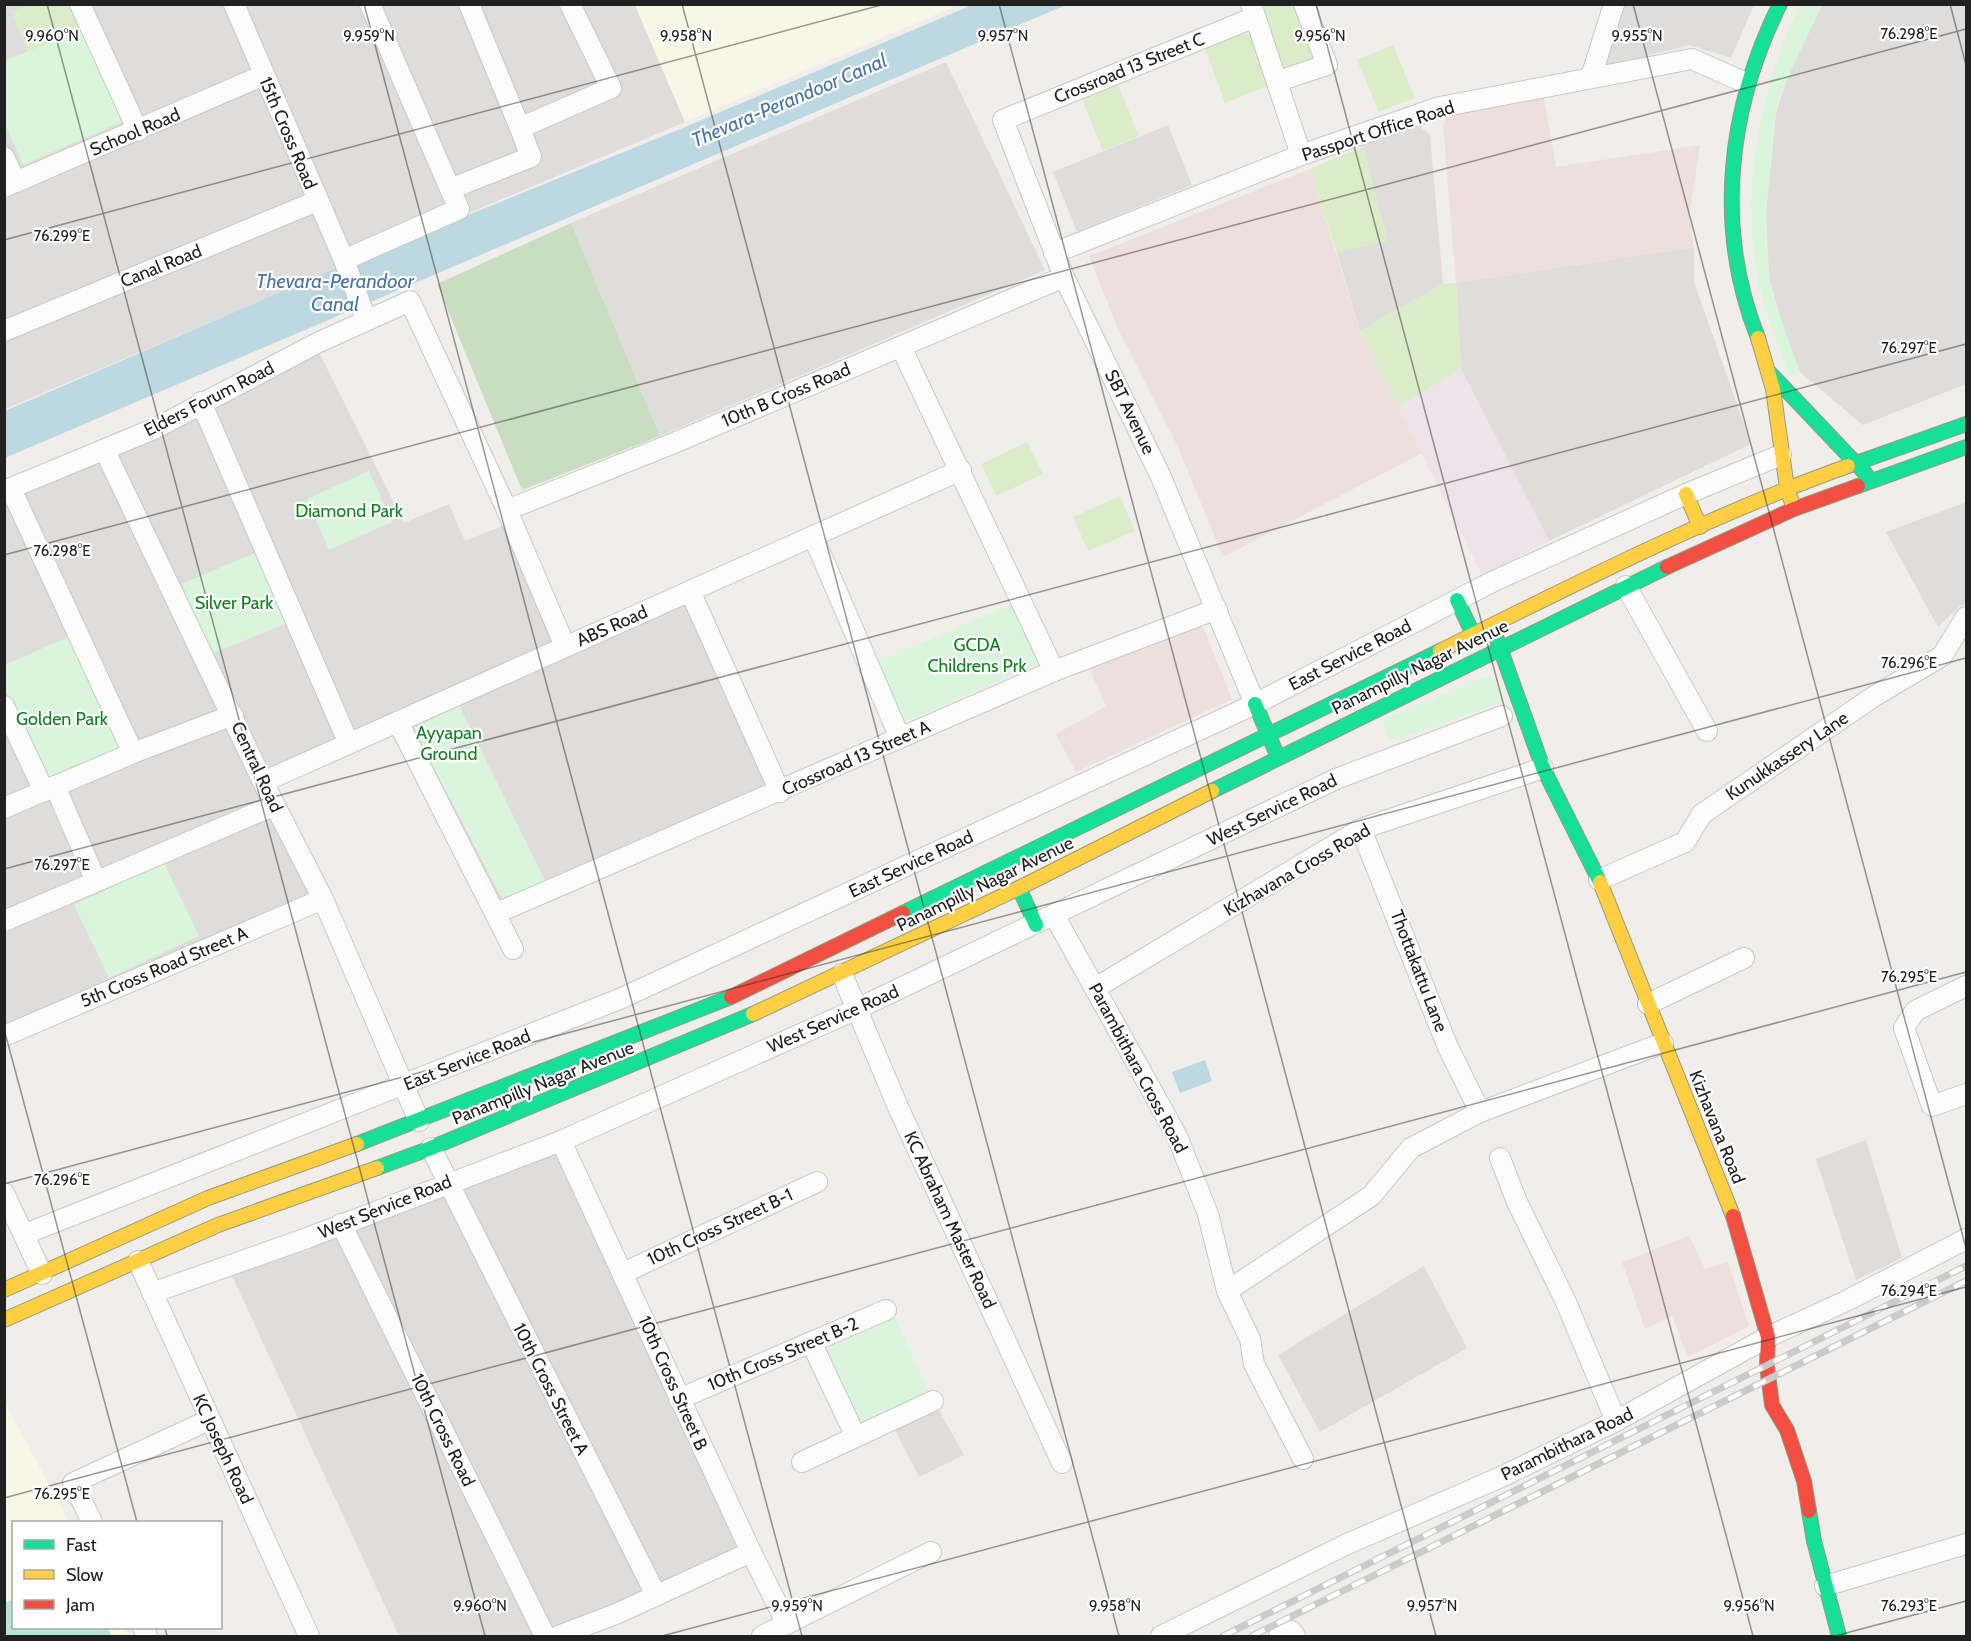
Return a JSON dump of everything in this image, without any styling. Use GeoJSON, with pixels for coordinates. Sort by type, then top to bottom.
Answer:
{"type":"FeatureCollection","features":[{"type":"Feature","properties":{"kind":"street"},"geometry":{"type":"LineString","coordinates":[[80,4],[138,131]]}},
{"type":"Feature","properties":{"kind":"street","name":"15th Cross Road"},"geometry":{"type":"LineString","coordinates":[[234,4],[344,260],[366,319]]}},
{"type":"Feature","properties":{"kind":"street"},"geometry":{"type":"LineString","coordinates":[[344,260],[459,208],[370,4]]}},
{"type":"Feature","properties":{"kind":"street"},"geometry":{"type":"LineString","coordinates":[[450,189],[531,158],[469,4]]}},
{"type":"Feature","properties":{"kind":"street"},"geometry":{"type":"LineString","coordinates":[[520,128],[611,88],[570,4]]}},
{"type":"Feature","properties":{"kind":"street"},"geometry":{"type":"LineString","coordinates":[[1278,81],[1327,65],[1304,4]]}},
{"type":"Feature","properties":{"kind":"street"},"geometry":{"type":"LineString","coordinates":[[1590,77],[1614,4]]}},
{"type":"Feature","properties":{"kind":"street"},"geometry":{"type":"LineString","coordinates":[[1780,4],[1755,51],[1746,82],[1735,142],[1732,198],[1734,256],[1755,335],[1770,373],[1781,455],[1787,488],[1794,509]]}},
{"type":"Feature","properties":{"kind":"street"},"geometry":{"type":"LineString","coordinates":[[1253,11],[1301,155]]}},
{"type":"Feature","properties":{"kind":"street","name":"Crossroad 13 Street C"},"geometry":{"type":"LineString","coordinates":[[1003,120],[1253,11]]}},
{"type":"Feature","properties":{"kind":"street","name":"Passport Office Road"},"geometry":{"type":"LineString","coordinates":[[1054,253],[1301,155],[1440,107],[1692,58],[1746,82]]}},
{"type":"Feature","properties":{"kind":"street","name":"School Road"},"geometry":{"type":"LineString","coordinates":[[10,184],[264,75]]}},
{"type":"Feature","properties":{"kind":"street","name":"SBT Avenue"},"geometry":{"type":"LineString","coordinates":[[1003,120],[1064,277],[1161,477],[1255,704]]}},
{"type":"Feature","properties":{"kind":"street"},"geometry":{"type":"LineString","coordinates":[[4,157],[10,184]]}},
{"type":"Feature","properties":{"kind":"street","name":"Canal Road"},"geometry":{"type":"LineString","coordinates":[[4,331],[317,201]]}},
{"type":"Feature","properties":{"kind":"street","name":"10th B Cross Road"},"geometry":{"type":"LineString","coordinates":[[507,510],[1064,277]]}},
{"type":"Feature","properties":{"kind":"street","name":"Elders Forum Road"},"geometry":{"type":"LineString","coordinates":[[8,490],[156,428],[201,402],[366,319],[410,301],[507,510]]}},
{"type":"Feature","properties":{"kind":"street"},"geometry":{"type":"LineString","coordinates":[[901,347],[1054,671]]}},
{"type":"Feature","properties":{"kind":"street"},"geometry":{"type":"LineString","coordinates":[[1770,373],[1871,481]]}},
{"type":"Feature","properties":{"kind":"street"},"geometry":{"type":"LineString","coordinates":[[201,402],[349,744]]}},
{"type":"Feature","properties":{"kind":"street","name":"Panampilly Nagar Avenue"},"geometry":{"type":"LineString","coordinates":[[4,1320],[733,996],[1473,634],[1700,527],[1787,488],[1966,424]]}},
{"type":"Feature","properties":{"kind":"street","name":"Panampilly Nagar Avenue"},"geometry":{"type":"LineString","coordinates":[[4,1290],[208,1198],[425,1134],[648,1060],[842,974],[1626,586],[1794,509],[1966,447]]}},
{"type":"Feature","properties":{"kind":"street","name":"Central Road"},"geometry":{"type":"LineString","coordinates":[[105,451],[263,782],[323,899],[362,984],[425,1134]]}},
{"type":"Feature","properties":{"kind":"street","name":"East Service Road"},"geometry":{"type":"LineString","coordinates":[[25,1234],[622,998],[1255,704],[1458,600],[1686,494],[1781,455]]}},
{"type":"Feature","properties":{"kind":"street","name":"ABS Road"},"geometry":{"type":"LineString","coordinates":[[263,782],[960,470]]}},
{"type":"Feature","properties":{"kind":"street"},"geometry":{"type":"LineString","coordinates":[[8,490],[133,753]]}},
{"type":"Feature","properties":{"kind":"street"},"geometry":{"type":"LineString","coordinates":[[1686,494],[1700,527]]}},
{"type":"Feature","properties":{"kind":"street"},"geometry":{"type":"LineString","coordinates":[[507,510],[565,646]]}},
{"type":"Feature","properties":{"kind":"street"},"geometry":{"type":"LineString","coordinates":[[813,536],[900,738]]}},
{"type":"Feature","properties":{"kind":"street"},"geometry":{"type":"LineString","coordinates":[[1626,586],[1707,731]]}},
{"type":"Feature","properties":{"kind":"street"},"geometry":{"type":"LineString","coordinates":[[690,591],[780,792]]}},
{"type":"Feature","properties":{"kind":"street"},"geometry":{"type":"LineString","coordinates":[[1458,600],[1473,634]]}},
{"type":"Feature","properties":{"kind":"street","name":"Crossroad 13 Street A"},"geometry":{"type":"LineString","coordinates":[[497,913],[1054,671],[1217,609]]}},
{"type":"Feature","properties":{"kind":"street","name":"Kunukkassery Lane"},"geometry":{"type":"LineString","coordinates":[[1599,880],[1685,842],[1702,814],[1873,697],[1942,657],[1966,617]]}},
{"type":"Feature","properties":{"kind":"street","name":"Kizhavana Road"},"geometry":{"type":"LineString","coordinates":[[1492,625],[1543,768],[1599,880],[1732,1214],[1768,1337],[1767,1366],[1772,1405],[1787,1430],[1804,1481],[1814,1541],[1839,1636]]}},
{"type":"Feature","properties":{"kind":"street"},"geometry":{"type":"LineString","coordinates":[[1255,704],[1278,757]]}},
{"type":"Feature","properties":{"kind":"street"},"geometry":{"type":"LineString","coordinates":[[4,706],[96,881]]}},
{"type":"Feature","properties":{"kind":"street"},"geometry":{"type":"LineString","coordinates":[[4,808],[133,753],[233,715]]}},
{"type":"Feature","properties":{"kind":"street","name":"West Service Road"},"geometry":{"type":"LineString","coordinates":[[152,1293],[561,1141],[857,1009],[1336,779],[1502,716]]}},
{"type":"Feature","properties":{"kind":"street"},"geometry":{"type":"LineString","coordinates":[[398,722],[497,913],[513,949]]}},
{"type":"Feature","properties":{"kind":"street","name":"Kizhavana Cross Road"},"geometry":{"type":"LineString","coordinates":[[1096,987],[1362,829],[1543,768]]}},
{"type":"Feature","properties":{"kind":"street"},"geometry":{"type":"LineString","coordinates":[[4,921],[275,805]]}},
{"type":"Feature","properties":{"kind":"street","name":"Thottakattu Lane"},"geometry":{"type":"LineString","coordinates":[[1362,829],[1447,1045],[1480,1112]]}},
{"type":"Feature","properties":{"kind":"street"},"geometry":{"type":"LineString","coordinates":[[1019,888],[1036,925]]}},
{"type":"Feature","properties":{"kind":"street","name":"5th Cross Road Street A"},"geometry":{"type":"LineString","coordinates":[[4,1036],[323,899]]}},
{"type":"Feature","properties":{"kind":"street","name":"Parambithara Cross Road"},"geometry":{"type":"LineString","coordinates":[[1054,915],[1177,1136],[1208,1214],[1227,1291],[1250,1339],[1254,1364],[1303,1459]]}},
{"type":"Feature","properties":{"kind":"street"},"geometry":{"type":"LineString","coordinates":[[1648,1004],[1744,958]]}},
{"type":"Feature","properties":{"kind":"street","name":"KC Abraham Master Road"},"geometry":{"type":"LineString","coordinates":[[842,974],[898,1107],[1062,1463]]}},
{"type":"Feature","properties":{"kind":"street"},"geometry":{"type":"LineString","coordinates":[[1966,986],[1915,1011],[1904,1028],[1932,1106],[1966,1094]]}},
{"type":"Feature","properties":{"kind":"street"},"geometry":{"type":"LineString","coordinates":[[1227,1291],[1371,1196],[1411,1148],[1480,1112],[1663,1043]]}},
{"type":"Feature","properties":{"kind":"street"},"geometry":{"type":"LineString","coordinates":[[425,1134],[447,1183]]}},
{"type":"Feature","properties":{"kind":"street","name":"10th Cross Street B"},"geometry":{"type":"LineString","coordinates":[[561,1141],[751,1552],[787,1624]]}},
{"type":"Feature","properties":{"kind":"street"},"geometry":{"type":"LineString","coordinates":[[1500,1158],[1518,1202],[1565,1300],[1616,1420]]}},
{"type":"Feature","properties":{"kind":"street","name":"10th Cross Street B-1"},"geometry":{"type":"LineString","coordinates":[[623,1273],[816,1182]]}},
{"type":"Feature","properties":{"kind":"street","name":"10th Cross Street A"},"geometry":{"type":"LineString","coordinates":[[447,1183],[656,1595]]}},
{"type":"Feature","properties":{"kind":"street"},"geometry":{"type":"LineString","coordinates":[[4,1193],[54,1298]]}},
{"type":"Feature","properties":{"kind":"street","name":"10th Cross Road"},"geometry":{"type":"LineString","coordinates":[[341,1224],[546,1636]]}},
{"type":"Feature","properties":{"kind":"street"},"geometry":{"type":"LineString","coordinates":[[127,1235],[138,1261]]}},
{"type":"Feature","properties":{"kind":"street","name":"Parambithara Road"},"geometry":{"type":"LineString","coordinates":[[1161,1636],[1345,1545],[1501,1477],[1616,1420],[1768,1337],[1846,1301],[1966,1239]]}},
{"type":"Feature","properties":{"kind":"street","name":"KC Joseph Road"},"geometry":{"type":"LineString","coordinates":[[138,1261],[309,1636]]}},
{"type":"Feature","properties":{"kind":"street","name":"10th Cross Street B-2"},"geometry":{"type":"LineString","coordinates":[[679,1398],[886,1310]]}},
{"type":"Feature","properties":{"kind":"street"},"geometry":{"type":"LineString","coordinates":[[811,1342],[855,1435]]}},
{"type":"Feature","properties":{"kind":"street"},"geometry":{"type":"LineString","coordinates":[[802,1462],[855,1435],[933,1401]]}},
{"type":"Feature","properties":{"kind":"street"},"geometry":{"type":"LineString","coordinates":[[92,1521],[73,1483],[209,1420]]}},
{"type":"Feature","properties":{"kind":"street"},"geometry":{"type":"LineString","coordinates":[[1826,1586],[1966,1544]]}},
{"type":"Feature","properties":{"kind":"street"},"geometry":{"type":"LineString","coordinates":[[558,1636],[751,1552]]}},
{"type":"Feature","properties":{"kind":"street"},"geometry":{"type":"LineString","coordinates":[[762,1636],[931,1552]]}},
{"type":"Feature","properties":{"kind":"street"},"geometry":{"type":"LineString","coordinates":[[1279,1636],[1292,1631],[1295,1636]]}},
{"type":"Feature","properties":{"kind":"shaded area"},"geometry":{"type":"Polygon","coordinates":[[[635,4],[960,4],[685,122],[635,5],[635,4]]]}},
{"type":"Feature","properties":{"kind":"shaded area"},"geometry":{"type":"Polygon","coordinates":[[[5,5],[635,5],[685,122],[5,409],[5,5]]]}},
{"type":"Feature","properties":{"kind":"shaded area"},"geometry":{"type":"Polygon","coordinates":[[[1624,5],[1754,5],[1731,58],[1690,45],[1606,66],[1624,5]]]}},
{"type":"Feature","properties":{"kind":"shaded area"},"geometry":{"type":"Polygon","coordinates":[[[1822,5],[1966,5],[1966,384],[1863,425],[1800,372],[1783,327],[1769,278],[1766,213],[1776,113],[1791,67],[1822,5]]]}},
{"type":"Feature","properties":{"kind":"shaded area"},"geometry":{"type":"Polygon","coordinates":[[[946,62],[1045,270],[660,436],[571,223],[946,62]]]}},
{"type":"Feature","properties":{"kind":"shaded area"},"geometry":{"type":"Polygon","coordinates":[[[1544,98],[1556,167],[1700,145],[1689,217],[1694,247],[1456,283],[1443,125],[1451,113],[1544,98]]]}},
{"type":"Feature","properties":{"kind":"shaded area"},"geometry":{"type":"Polygon","coordinates":[[[1168,125],[1192,185],[1077,232],[1053,172],[1168,125]]]}},
{"type":"Feature","properties":{"kind":"shaded area"},"geometry":{"type":"Polygon","coordinates":[[[1418,125],[1430,135],[1443,284],[1360,331],[1337,253],[1387,240],[1363,146],[1418,125]]]}},
{"type":"Feature","properties":{"kind":"shaded area"},"geometry":{"type":"Polygon","coordinates":[[[1310,169],[1360,331],[1422,453],[1223,557],[1178,447],[1119,331],[1089,256],[1310,169]]]}},
{"type":"Feature","properties":{"kind":"shaded area"},"geometry":{"type":"Polygon","coordinates":[[[1694,247],[1694,282],[1751,444],[1549,541],[1461,369],[1456,283],[1694,247]]]}},
{"type":"Feature","properties":{"kind":"shaded area"},"geometry":{"type":"Polygon","coordinates":[[[318,350],[404,523],[449,504],[465,541],[502,526],[559,652],[693,597],[775,785],[497,908],[404,730],[260,790],[311,895],[5,1026],[4,490],[318,350]]]}},
{"type":"Feature","properties":{"kind":"shaded area"},"geometry":{"type":"Polygon","coordinates":[[[1461,369],[1549,541],[1482,575],[1398,407],[1461,369]]]}},
{"type":"Feature","properties":{"kind":"shaded area"},"geometry":{"type":"Polygon","coordinates":[[[1966,502],[1966,604],[1960,606],[1938,627],[1886,532],[1966,502]]]}},
{"type":"Feature","properties":{"kind":"shaded area"},"geometry":{"type":"Polygon","coordinates":[[[1201,622],[1232,699],[1076,772],[1056,734],[1106,706],[1089,668],[1201,622]]]}},
{"type":"Feature","properties":{"kind":"shaded area"},"geometry":{"type":"Polygon","coordinates":[[[1866,1140],[1902,1258],[1856,1280],[1816,1159],[1866,1140]]]}},
{"type":"Feature","properties":{"kind":"shaded area"},"geometry":{"type":"Polygon","coordinates":[[[557,1144],[745,1550],[554,1636],[399,1636],[231,1274],[557,1144]]]}},
{"type":"Feature","properties":{"kind":"shaded area"},"geometry":{"type":"Polygon","coordinates":[[[1689,1236],[1705,1269],[1728,1262],[1749,1326],[1688,1357],[1672,1316],[1645,1329],[1622,1262],[1689,1236]]]}},
{"type":"Feature","properties":{"kind":"shaded area"},"geometry":{"type":"Polygon","coordinates":[[[1424,1266],[1467,1348],[1320,1432],[1278,1355],[1424,1266]]]}},
{"type":"Feature","properties":{"kind":"shaded area"},"geometry":{"type":"Polygon","coordinates":[[[4,1400],[68,1521],[12,1521],[12,1629],[126,1629],[129,1636],[5,1636],[4,1400]]]}},
{"type":"Feature","properties":{"kind":"shaded area"},"geometry":{"type":"Polygon","coordinates":[[[937,1407],[964,1455],[919,1477],[894,1428],[937,1407]]]}},
{"type":"Feature","properties":{"kind":"green space"},"geometry":{"type":"Polygon","coordinates":[[[28,5],[73,5],[83,29],[28,52],[11,12],[28,5]]]}},
{"type":"Feature","properties":{"kind":"green space"},"geometry":{"type":"Polygon","coordinates":[[[1257,5],[1298,5],[1316,53],[1311,63],[1287,71],[1277,65],[1257,5]]]}},
{"type":"Feature","properties":{"kind":"green space"},"geometry":{"type":"Polygon","coordinates":[[[1800,5],[1822,5],[1779,96],[1773,132],[1766,213],[1766,248],[1772,295],[1800,372],[1789,376],[1758,280],[1751,210],[1757,139],[1764,104],[1786,37],[1800,5]]]}},
{"type":"Feature","properties":{"kind":"green space"},"geometry":{"type":"Polygon","coordinates":[[[83,29],[124,121],[23,165],[5,124],[4,61],[83,29]]]}},
{"type":"Feature","properties":{"kind":"green space"},"geometry":{"type":"Polygon","coordinates":[[[1240,30],[1253,37],[1271,85],[1225,103],[1204,45],[1240,30]]]}},
{"type":"Feature","properties":{"kind":"green space"},"geometry":{"type":"Polygon","coordinates":[[[1393,45],[1415,98],[1379,112],[1357,60],[1393,45]]]}},
{"type":"Feature","properties":{"kind":"green space"},"geometry":{"type":"Polygon","coordinates":[[[1117,82],[1139,136],[1103,151],[1081,96],[1117,82]]]}},
{"type":"Feature","properties":{"kind":"green space"},"geometry":{"type":"Polygon","coordinates":[[[1363,146],[1387,241],[1337,253],[1310,169],[1363,146]]]}},
{"type":"Feature","properties":{"kind":"green space"},"geometry":{"type":"Polygon","coordinates":[[[571,223],[660,436],[522,490],[437,284],[571,223]]]}},
{"type":"Feature","properties":{"kind":"green space"},"geometry":{"type":"Polygon","coordinates":[[[1456,283],[1461,369],[1398,407],[1360,331],[1443,284],[1456,283]]]}},
{"type":"Feature","properties":{"kind":"green space"},"geometry":{"type":"Polygon","coordinates":[[[1027,442],[1043,474],[996,496],[981,464],[1027,442]]]}},
{"type":"Feature","properties":{"kind":"green space","name":"Diamond Park"},"geometry":{"type":"Polygon","coordinates":[[[369,471],[392,522],[329,550],[307,499],[369,471]]]}},
{"type":"Feature","properties":{"kind":"green space"},"geometry":{"type":"Polygon","coordinates":[[[1120,496],[1135,531],[1088,551],[1073,517],[1120,496]]]}},
{"type":"Feature","properties":{"kind":"green space","name":"Silver Park"},"geometry":{"type":"Polygon","coordinates":[[[257,552],[287,623],[211,654],[182,584],[257,552]]]}},
{"type":"Feature","properties":{"kind":"green space","name":"GCDA Childrens Prk"},"geometry":{"type":"Polygon","coordinates":[[[1014,603],[1040,663],[904,722],[878,662],[1014,603]]]}},
{"type":"Feature","properties":{"kind":"green space","name":"Golden Park"},"geometry":{"type":"Polygon","coordinates":[[[71,636],[120,750],[45,782],[5,689],[4,665],[71,636]]]}},
{"type":"Feature","properties":{"kind":"green space"},"geometry":{"type":"Polygon","coordinates":[[[1493,674],[1503,702],[1390,741],[1382,720],[1493,674]]]}},
{"type":"Feature","properties":{"kind":"green space","name":"Ayyapan Ground"},"geometry":{"type":"Polygon","coordinates":[[[459,705],[546,883],[505,904],[413,728],[459,705]]]}},
{"type":"Feature","properties":{"kind":"green space"},"geometry":{"type":"Polygon","coordinates":[[[164,863],[199,936],[109,978],[74,905],[164,863]]]}},
{"type":"Feature","properties":{"kind":"green space"},"geometry":{"type":"Polygon","coordinates":[[[894,1317],[929,1392],[864,1423],[855,1419],[823,1350],[894,1317]]]}},
{"type":"Feature","properties":{"kind":"green space"},"geometry":{"type":"Polygon","coordinates":[[[12,1600],[12,1629],[108,1629],[112,1636],[5,1636],[5,1603],[12,1600]]]}},
{"type":"Feature","properties":{"kind":"water","name":"Thevara-Perandoor Canal"},"geometry":{"type":"Polygon","coordinates":[[[972,5],[1066,5],[5,458],[5,411],[327,272],[678,130],[972,5]]]}},
{"type":"Feature","properties":{"kind":"water"},"geometry":{"type":"Polygon","coordinates":[[[1205,1060],[1212,1081],[1180,1093],[1172,1072],[1205,1060]]]}},
{"type":"Feature","properties":{"kind":"railway"},"geometry":{"type":"LineString","coordinates":[[1223,1636],[1966,1266]]}},
{"type":"Feature","properties":{"kind":"railway"},"geometry":{"type":"LineString","coordinates":[[1252,1636],[1966,1281]]}},
{"type":"Feature","properties":{"kind":"traffic: fast"},"geometry":{"type":"LineString","coordinates":[[1758,338],[1744,296],[1736,254],[1732,211],[1733,169],[1748,85],[1762,44],[1780,4]]}},
{"type":"Feature","properties":{"kind":"traffic: fast"},"geometry":{"type":"LineString","coordinates":[[1770,373],[1866,474]]}},
{"type":"Feature","properties":{"kind":"traffic: fast"},"geometry":{"type":"LineString","coordinates":[[1848,466],[1966,424]]}},
{"type":"Feature","properties":{"kind":"traffic: fast"},"geometry":{"type":"LineString","coordinates":[[1858,486],[1966,447]]}},
{"type":"Feature","properties":{"kind":"traffic: fast"},"geometry":{"type":"LineString","coordinates":[[1212,791],[1667,567]]}},
{"type":"Feature","properties":{"kind":"traffic: fast"},"geometry":{"type":"LineString","coordinates":[[1457,600],[1473,634]]}},
{"type":"Feature","properties":{"kind":"traffic: fast"},"geometry":{"type":"LineString","coordinates":[[1494,631],[1543,768],[1600,882]]}},
{"type":"Feature","properties":{"kind":"traffic: fast"},"geometry":{"type":"LineString","coordinates":[[903,913],[1440,651]]}},
{"type":"Feature","properties":{"kind":"traffic: fast"},"geometry":{"type":"LineString","coordinates":[[1255,704],[1275,750]]}},
{"type":"Feature","properties":{"kind":"traffic: fast"},"geometry":{"type":"LineString","coordinates":[[1019,888],[1036,925]]}},
{"type":"Feature","properties":{"kind":"traffic: fast"},"geometry":{"type":"LineString","coordinates":[[357,1144],[731,997]]}},
{"type":"Feature","properties":{"kind":"traffic: fast"},"geometry":{"type":"LineString","coordinates":[[377,1168],[431,1148],[753,1014]]}},
{"type":"Feature","properties":{"kind":"traffic: fast"},"geometry":{"type":"LineString","coordinates":[[1809,1511],[1814,1541],[1839,1636]]}},
{"type":"Feature","properties":{"kind":"traffic: slow"},"geometry":{"type":"LineString","coordinates":[[1758,338],[1773,389],[1787,488],[1792,503]]}},
{"type":"Feature","properties":{"kind":"traffic: slow"},"geometry":{"type":"LineString","coordinates":[[1440,651],[1692,529],[1848,466]]}},
{"type":"Feature","properties":{"kind":"traffic: slow"},"geometry":{"type":"LineString","coordinates":[[1686,494],[1700,527]]}},
{"type":"Feature","properties":{"kind":"traffic: slow"},"geometry":{"type":"LineString","coordinates":[[753,1014],[1019,888],[1212,791]]}},
{"type":"Feature","properties":{"kind":"traffic: slow"},"geometry":{"type":"LineString","coordinates":[[1600,882],[1733,1216]]}},
{"type":"Feature","properties":{"kind":"traffic: slow"},"geometry":{"type":"LineString","coordinates":[[4,1290],[208,1198],[357,1144]]}},
{"type":"Feature","properties":{"kind":"traffic: slow"},"geometry":{"type":"LineString","coordinates":[[4,1320],[218,1225],[377,1168]]}},
{"type":"Feature","properties":{"kind":"traffic: jam"},"geometry":{"type":"LineString","coordinates":[[1667,567],[1794,509],[1858,486]]}},
{"type":"Feature","properties":{"kind":"traffic: jam"},"geometry":{"type":"LineString","coordinates":[[731,997],[903,913]]}},
{"type":"Feature","properties":{"kind":"traffic: jam"},"geometry":{"type":"LineString","coordinates":[[1733,1216],[1768,1337],[1767,1366],[1772,1405],[1787,1430],[1804,1481],[1809,1511]]}}]}
